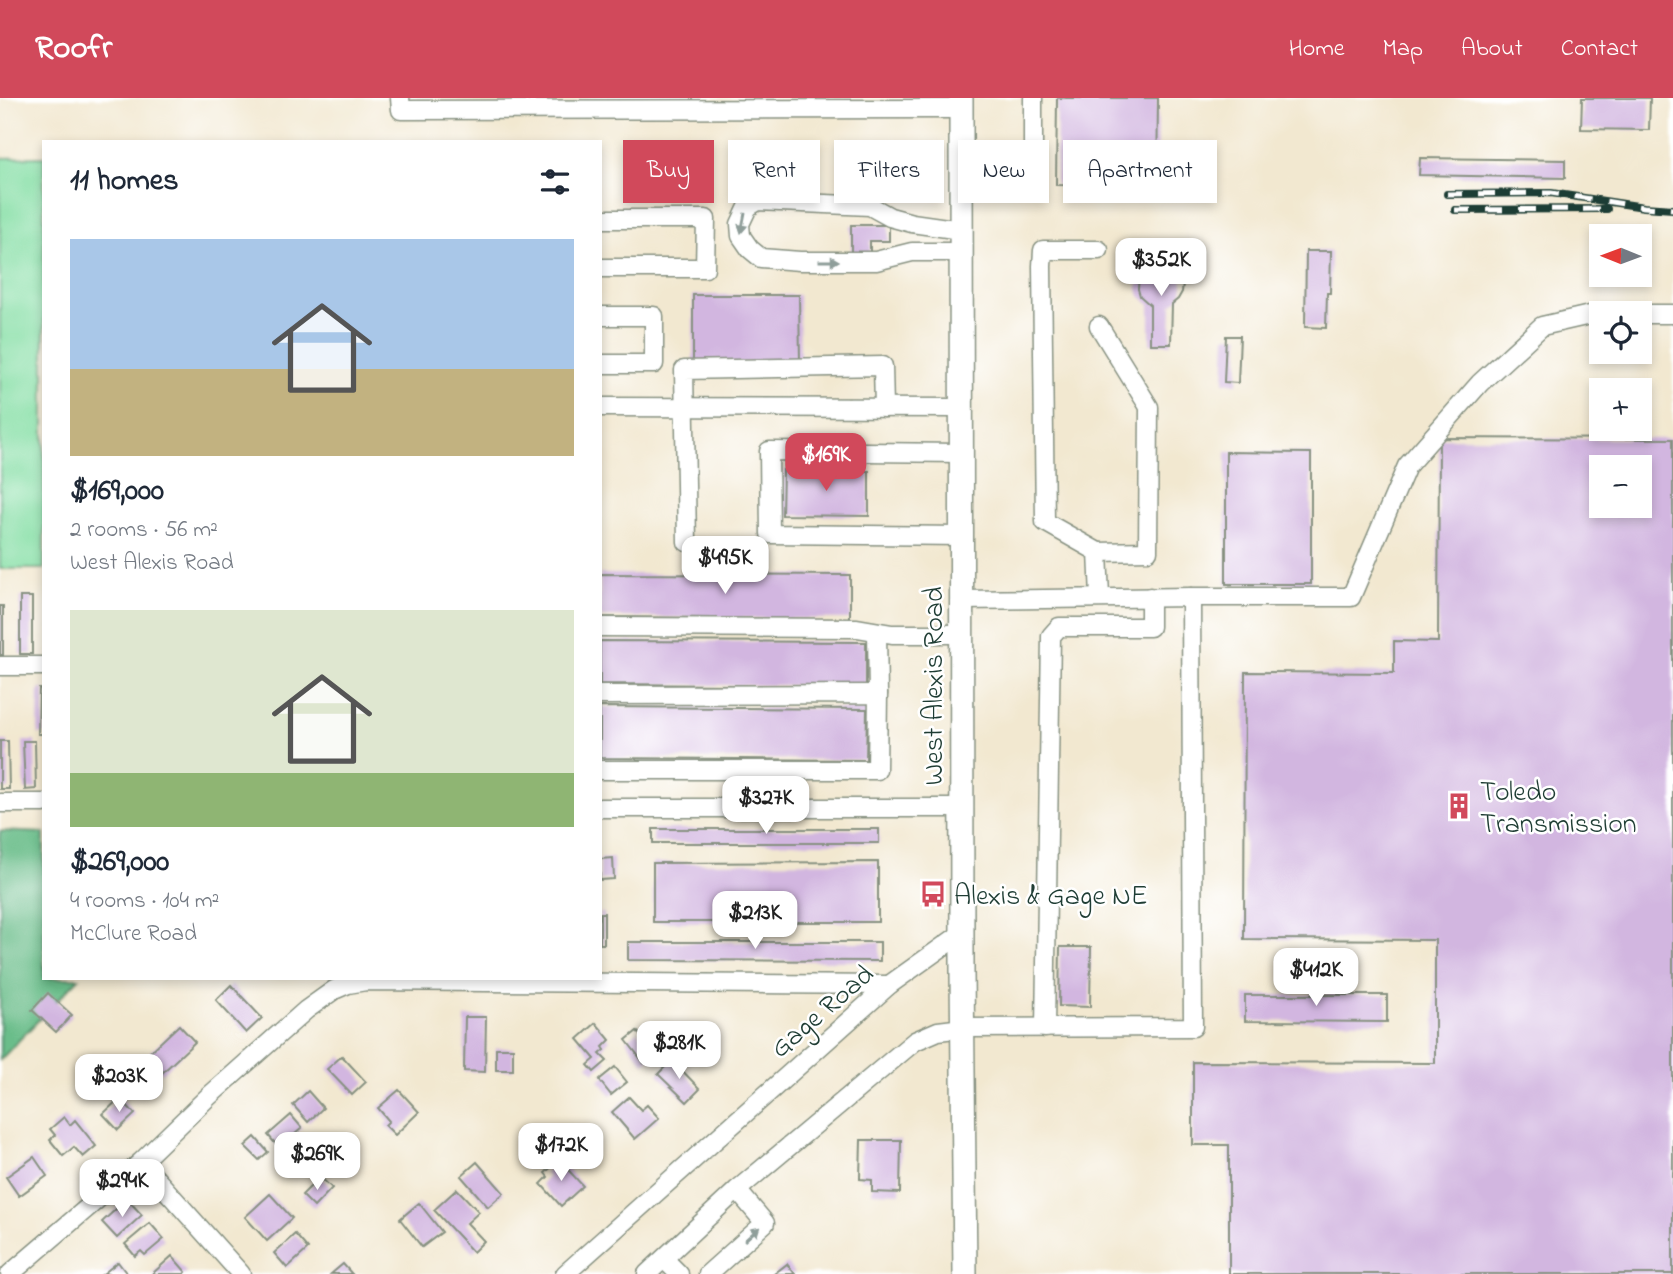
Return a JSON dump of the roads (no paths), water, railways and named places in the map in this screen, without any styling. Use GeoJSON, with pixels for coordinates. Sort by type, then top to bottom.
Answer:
{"type":"FeatureCollection","features":[{"type":"Feature","properties":{"kind":"main road","name":"West Alexis Road"},"geometry":{"type":"LineString","coordinates":[[961,103],[965,1274]]}},
{"type":"Feature","properties":{"kind":"street"},"geometry":{"type":"LineString","coordinates":[[400,98],[401,110],[671,103],[961,103]]}},
{"type":"Feature","properties":{"kind":"street"},"geometry":{"type":"LineString","coordinates":[[1033,98],[1033,140]]}},
{"type":"Feature","properties":{"kind":"street"},"geometry":{"type":"LineString","coordinates":[[758,201],[870,206],[890,217],[961,241],[876,261],[761,258],[741,236],[740,224],[748,206],[758,201]]}},
{"type":"Feature","properties":{"kind":"street"},"geometry":{"type":"LineString","coordinates":[[602,219],[706,219],[705,268],[602,268]]}},
{"type":"Feature","properties":{"kind":"street"},"geometry":{"type":"LineString","coordinates":[[1099,250],[1043,250],[1045,522],[1098,552],[1148,551],[1149,407],[1100,326]]}},
{"type":"Feature","properties":{"kind":"street"},"geometry":{"type":"LineString","coordinates":[[962,600],[1351,597],[1407,466],[1480,383],[1542,326],[1589,314]]}},
{"type":"Feature","properties":{"kind":"street"},"geometry":{"type":"LineString","coordinates":[[1652,314],[1673,314]]}},
{"type":"Feature","properties":{"kind":"street"},"geometry":{"type":"LineString","coordinates":[[602,316],[654,316],[654,364],[602,364]]}},
{"type":"Feature","properties":{"kind":"street"},"geometry":{"type":"LineString","coordinates":[[687,542],[684,370],[883,366],[884,408]]}},
{"type":"Feature","properties":{"kind":"street"},"geometry":{"type":"LineString","coordinates":[[602,407],[961,408]]}},
{"type":"Feature","properties":{"kind":"street"},"geometry":{"type":"LineString","coordinates":[[961,453],[769,451],[770,534],[962,536]]}},
{"type":"Feature","properties":{"kind":"street"},"geometry":{"type":"LineString","coordinates":[[1098,552],[1100,597]]}},
{"type":"Feature","properties":{"kind":"street"},"geometry":{"type":"LineString","coordinates":[[1045,1028],[1051,636],[1059,627],[1150,627],[1150,597]]}},
{"type":"Feature","properties":{"kind":"street"},"geometry":{"type":"LineString","coordinates":[[648,1274],[737,1191],[915,1041],[938,1031],[963,1028],[1193,1027],[1191,597]]}},
{"type":"Feature","properties":{"kind":"street"},"geometry":{"type":"LineString","coordinates":[[602,627],[857,628],[892,634],[962,634]]}},
{"type":"Feature","properties":{"kind":"street"},"geometry":{"type":"LineString","coordinates":[[602,770],[877,770],[877,632]]}},
{"type":"Feature","properties":{"kind":"street"},"geometry":{"type":"LineString","coordinates":[[0,666],[42,666]]}},
{"type":"Feature","properties":{"kind":"street"},"geometry":{"type":"LineString","coordinates":[[602,695],[878,694]]}},
{"type":"Feature","properties":{"kind":"street"},"geometry":{"type":"LineString","coordinates":[[0,803],[42,803]]}},
{"type":"Feature","properties":{"kind":"street"},"geometry":{"type":"LineString","coordinates":[[602,808],[962,808]]}},
{"type":"Feature","properties":{"kind":"street","name":"Gage Road"},"geometry":{"type":"LineString","coordinates":[[565,1274],[889,985],[962,933]]}},
{"type":"Feature","properties":{"kind":"street"},"geometry":{"type":"LineString","coordinates":[[10,1274],[141,1162],[208,1097],[306,1010],[334,990],[348,984],[366,981],[889,985]]}},
{"type":"Feature","properties":{"kind":"street"},"geometry":{"type":"LineString","coordinates":[[141,1162],[241,1274]]}},
{"type":"Feature","properties":{"kind":"street"},"geometry":{"type":"LineString","coordinates":[[708,1274],[765,1223],[737,1191]]}},
{"type":"Feature","properties":{"kind":"street"},"geometry":{"type":"LineString","coordinates":[[664,1259],[679,1274]]}},
{"type":"Feature","properties":{"kind":"railway"},"geometry":{"type":"LineString","coordinates":[[1447,194],[1551,193],[1673,209]]}},
{"type":"Feature","properties":{"kind":"railway"},"geometry":{"type":"LineString","coordinates":[[1455,210],[1607,209]]}},
{"type":"Feature","properties":{"kind":"place","name":"Toledo Transmission"},"geometry":{"type":"Point","coordinates":[1459,806]}},
{"type":"Feature","properties":{"kind":"place","name":"Alexis & Gage NE"},"geometry":{"type":"Point","coordinates":[933,894]}}]}
